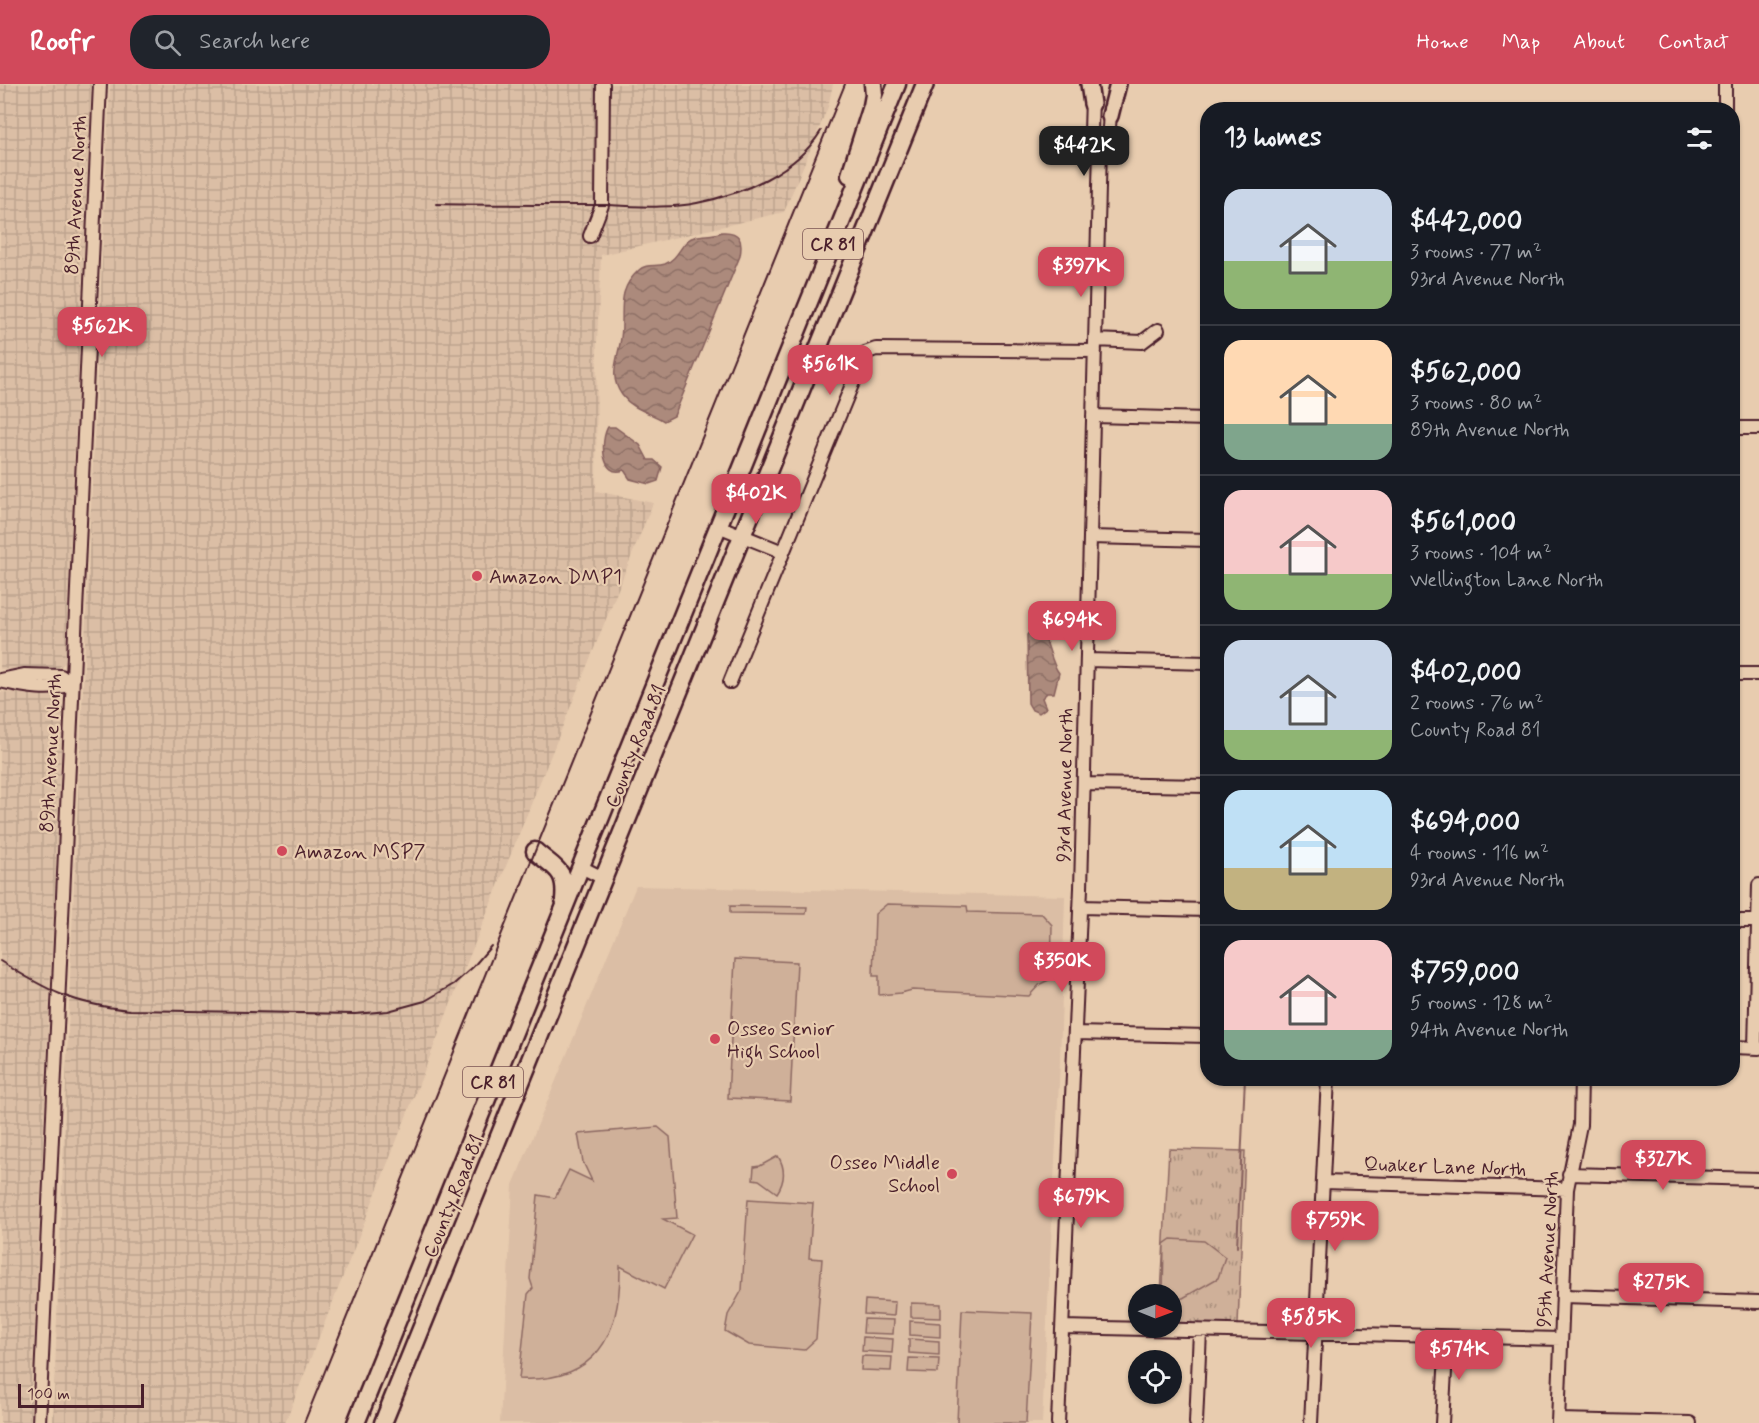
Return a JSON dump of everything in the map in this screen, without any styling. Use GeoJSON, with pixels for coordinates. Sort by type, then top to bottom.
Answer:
{"type":"FeatureCollection","features":[{"type":"Feature","properties":{"kind":"highway"},"geometry":{"type":"LineString","coordinates":[[827,260],[872,106],[873,84]]}},
{"type":"Feature","properties":{"kind":"highway","name":"County Road 81"},"geometry":{"type":"LineString","coordinates":[[356,1423],[897,84]]}},
{"type":"Feature","properties":{"kind":"highway","name":"County Road 81"},"geometry":{"type":"LineString","coordinates":[[383,1423],[925,84]]}},
{"type":"Feature","properties":{"kind":"highway"},"geometry":{"type":"LineString","coordinates":[[886,184],[934,84]]}},
{"type":"Feature","properties":{"kind":"highway"},"geometry":{"type":"LineString","coordinates":[[562,911],[565,891],[561,871],[535,851],[545,852],[581,867]]}},
{"type":"Feature","properties":{"kind":"main road"},"geometry":{"type":"LineString","coordinates":[[1091,84],[1092,104]]}},
{"type":"Feature","properties":{"kind":"main road"},"geometry":{"type":"LineString","coordinates":[[1110,116],[1118,84]]}},
{"type":"Feature","properties":{"kind":"street","name":"89th Avenue North"},"geometry":{"type":"LineString","coordinates":[[39,1423],[100,84]]}},
{"type":"Feature","properties":{"kind":"street"},"geometry":{"type":"LineString","coordinates":[[590,236],[602,205],[603,84]]}},
{"type":"Feature","properties":{"kind":"street","name":"93rd Avenue North"},"geometry":{"type":"LineString","coordinates":[[1058,1423],[1080,907],[1100,148],[1109,129],[1110,84]]}},
{"type":"Feature","properties":{"kind":"street"},"geometry":{"type":"LineString","coordinates":[[1725,84],[1725,102]]}},
{"type":"Feature","properties":{"kind":"street","name":"93rd Avenue North"},"geometry":{"type":"LineString","coordinates":[[1092,104],[1091,132],[1100,148]]}},
{"type":"Feature","properties":{"kind":"street"},"geometry":{"type":"LineString","coordinates":[[730,682],[865,353],[876,349],[1095,346],[1142,342],[1158,330]]}},
{"type":"Feature","properties":{"kind":"street"},"geometry":{"type":"LineString","coordinates":[[1093,416],[1200,419]]}},
{"type":"Feature","properties":{"kind":"street"},"geometry":{"type":"LineString","coordinates":[[1740,428],[1759,428]]}},
{"type":"Feature","properties":{"kind":"street"},"geometry":{"type":"LineString","coordinates":[[718,526],[783,552]]}},
{"type":"Feature","properties":{"kind":"street"},"geometry":{"type":"LineString","coordinates":[[1089,537],[1200,540]]}},
{"type":"Feature","properties":{"kind":"street"},"geometry":{"type":"LineString","coordinates":[[1087,660],[1200,663]]}},
{"type":"Feature","properties":{"kind":"street"},"geometry":{"type":"LineString","coordinates":[[1740,674],[1759,674]]}},
{"type":"Feature","properties":{"kind":"street"},"geometry":{"type":"LineString","coordinates":[[0,680],[25,687],[61,688],[72,684]]}},
{"type":"Feature","properties":{"kind":"street"},"geometry":{"type":"LineString","coordinates":[[1084,784],[1200,786]]}},
{"type":"Feature","properties":{"kind":"street"},"geometry":{"type":"LineString","coordinates":[[581,867],[603,878]]}},
{"type":"Feature","properties":{"kind":"street"},"geometry":{"type":"LineString","coordinates":[[1740,1047],[1757,1048],[1759,885]]}},
{"type":"Feature","properties":{"kind":"street"},"geometry":{"type":"LineString","coordinates":[[1080,907],[1200,910]]}},
{"type":"Feature","properties":{"kind":"street"},"geometry":{"type":"LineString","coordinates":[[1740,921],[1758,921]]}},
{"type":"Feature","properties":{"kind":"street"},"geometry":{"type":"LineString","coordinates":[[1075,1033],[1200,1036]]}},
{"type":"Feature","properties":{"kind":"street"},"geometry":{"type":"LineString","coordinates":[[1311,1423],[1328,1086]]}},
{"type":"Feature","properties":{"kind":"street","name":"95th Avenue North"},"geometry":{"type":"LineString","coordinates":[[1558,1422],[1567,1189],[1580,1125],[1581,1086]]}},
{"type":"Feature","properties":{"kind":"street"},"geometry":{"type":"LineString","coordinates":[[1569,1174],[1759,1179]]}},
{"type":"Feature","properties":{"kind":"street","name":"Quaker Lane North"},"geometry":{"type":"LineString","coordinates":[[1323,1182],[1567,1189]]}},
{"type":"Feature","properties":{"kind":"street"},"geometry":{"type":"LineString","coordinates":[[1563,1296],[1759,1302]]}},
{"type":"Feature","properties":{"kind":"street"},"geometry":{"type":"LineString","coordinates":[[1063,1327],[1561,1339]]}},
{"type":"Feature","properties":{"kind":"street"},"geometry":{"type":"LineString","coordinates":[[1196,1423],[1200,1331]]}},
{"type":"Feature","properties":{"kind":"street"},"geometry":{"type":"LineString","coordinates":[[1442,1423],[1447,1337]]}},
{"type":"Feature","properties":{"kind":"street"},"geometry":{"type":"LineString","coordinates":[[1558,1422],[1690,1423]]}},
{"type":"Feature","properties":{"kind":"shaded area"},"geometry":{"type":"Polygon","coordinates":[[[0,84],[91,84],[65,663],[55,670],[0,669],[0,84]]]}},
{"type":"Feature","properties":{"kind":"shaded area"},"geometry":{"type":"Polygon","coordinates":[[[110,84],[833,84],[828,107],[784,212],[601,255],[597,342],[596,491],[653,503],[468,960],[285,1423],[53,1423],[71,954],[110,84]]]}},
{"type":"Feature","properties":{"kind":"shaded area"},"geometry":{"type":"Polygon","coordinates":[[[0,692],[53,694],[58,696],[63,705],[30,1423],[0,1423],[0,692]]]}},
{"type":"Feature","properties":{"kind":"shaded area","name":"Osseo Senior High School"},"geometry":{"type":"Polygon","coordinates":[[[636,886],[1065,896],[1060,1061],[1042,1423],[500,1423],[513,1185],[636,886]]]}},
{"type":"Feature","properties":{"kind":"green space"},"geometry":{"type":"Polygon","coordinates":[[[887,904],[967,906],[968,912],[1042,914],[1052,925],[1051,979],[1040,984],[1029,996],[912,990],[879,995],[879,976],[873,976],[875,914],[887,904]]]}},
{"type":"Feature","properties":{"kind":"green space"},"geometry":{"type":"Polygon","coordinates":[[[730,906],[807,907],[806,914],[730,913],[730,906]]]}},
{"type":"Feature","properties":{"kind":"green space"},"geometry":{"type":"Polygon","coordinates":[[[735,959],[797,962],[790,1101],[728,1098],[735,959]]]}},
{"type":"Feature","properties":{"kind":"green space"},"geometry":{"type":"Polygon","coordinates":[[[658,1127],[670,1137],[677,1218],[663,1219],[692,1234],[664,1289],[620,1266],[615,1314],[609,1334],[599,1350],[585,1363],[567,1373],[545,1378],[519,1379],[528,1294],[533,1288],[530,1279],[538,1195],[555,1198],[569,1170],[592,1181],[583,1162],[578,1134],[658,1127]]]}},
{"type":"Feature","properties":{"kind":"green space"},"geometry":{"type":"Polygon","coordinates":[[[1169,1149],[1245,1151],[1238,1325],[1182,1323],[1182,1284],[1162,1284],[1169,1149]]]}},
{"type":"Feature","properties":{"kind":"green space"},"geometry":{"type":"Polygon","coordinates":[[[778,1156],[783,1175],[782,1184],[777,1193],[759,1180],[753,1179],[754,1167],[778,1156]]]}},
{"type":"Feature","properties":{"kind":"green space"},"geometry":{"type":"Polygon","coordinates":[[[748,1199],[813,1203],[809,1258],[822,1259],[816,1339],[804,1350],[749,1345],[725,1331],[728,1315],[742,1290],[748,1199]]]}},
{"type":"Feature","properties":{"kind":"green space"},"geometry":{"type":"Polygon","coordinates":[[[1171,1239],[1204,1241],[1225,1257],[1218,1278],[1182,1298],[1182,1284],[1163,1284],[1164,1244],[1171,1239]]]}},
{"type":"Feature","properties":{"kind":"green space"},"geometry":{"type":"Polygon","coordinates":[[[865,1300],[895,1302],[894,1316],[864,1314],[865,1300]]]}},
{"type":"Feature","properties":{"kind":"green space"},"geometry":{"type":"Polygon","coordinates":[[[911,1303],[941,1304],[941,1318],[911,1317],[911,1303]]]}},
{"type":"Feature","properties":{"kind":"green space"},"geometry":{"type":"Polygon","coordinates":[[[962,1310],[1032,1313],[1026,1423],[957,1423],[962,1310]]]}},
{"type":"Feature","properties":{"kind":"green space"},"geometry":{"type":"Polygon","coordinates":[[[864,1319],[894,1320],[893,1334],[863,1333],[864,1319]]]}},
{"type":"Feature","properties":{"kind":"green space"},"geometry":{"type":"Polygon","coordinates":[[[910,1321],[940,1323],[940,1337],[910,1335],[910,1321]]]}},
{"type":"Feature","properties":{"kind":"green space"},"geometry":{"type":"Polygon","coordinates":[[[863,1337],[893,1339],[892,1353],[862,1351],[863,1337]]]}},
{"type":"Feature","properties":{"kind":"green space"},"geometry":{"type":"Polygon","coordinates":[[[909,1339],[939,1341],[939,1355],[909,1353],[909,1339]]]}},
{"type":"Feature","properties":{"kind":"green space"},"geometry":{"type":"Polygon","coordinates":[[[862,1356],[892,1357],[891,1371],[861,1370],[862,1356]]]}},
{"type":"Feature","properties":{"kind":"green space"},"geometry":{"type":"Polygon","coordinates":[[[909,1358],[939,1359],[938,1373],[908,1372],[909,1358]]]}},
{"type":"Feature","properties":{"kind":"water"},"geometry":{"type":"Polygon","coordinates":[[[722,232],[733,233],[739,238],[740,256],[674,416],[664,421],[631,404],[618,388],[615,367],[621,338],[624,294],[632,278],[642,268],[669,262],[691,239],[722,232]]]}},
{"type":"Feature","properties":{"kind":"water"},"geometry":{"type":"Polygon","coordinates":[[[608,427],[615,427],[640,445],[648,460],[654,460],[662,467],[658,481],[649,484],[630,479],[624,470],[611,469],[604,457],[603,449],[608,427]]]}},
{"type":"Feature","properties":{"kind":"water"},"geometry":{"type":"Polygon","coordinates":[[[1034,626],[1043,635],[1059,673],[1054,693],[1047,693],[1042,698],[1046,708],[1039,713],[1032,710],[1028,703],[1027,635],[1034,626]]]}},
{"type":"Feature","properties":{"kind":"waterway"},"geometry":{"type":"LineString","coordinates":[[1237,1247],[1245,1086]]}},
{"type":"Feature","properties":{"kind":"railway"},"geometry":{"type":"LineString","coordinates":[[304,1423],[845,84]]}},
{"type":"Feature","properties":{"kind":"railway"},"geometry":{"type":"LineString","coordinates":[[436,204],[652,207],[697,203],[732,194],[767,179],[797,158],[821,131]]}},
{"type":"Feature","properties":{"kind":"railway"},"geometry":{"type":"LineString","coordinates":[[0,961],[47,988],[76,1000],[130,1010],[355,1014],[388,1011],[425,1001],[454,984],[491,946]]}},
{"type":"Feature","properties":{"kind":"place","name":"Amazon DMP1"},"geometry":{"type":"Point","coordinates":[477,576]}},
{"type":"Feature","properties":{"kind":"place","name":"Amazon MSP7"},"geometry":{"type":"Point","coordinates":[282,851]}},
{"type":"Feature","properties":{"kind":"place","name":"Osseo Senior High School"},"geometry":{"type":"Point","coordinates":[715,1039]}},
{"type":"Feature","properties":{"kind":"place","name":"Osseo Middle School"},"geometry":{"type":"Point","coordinates":[952,1174]}}]}
